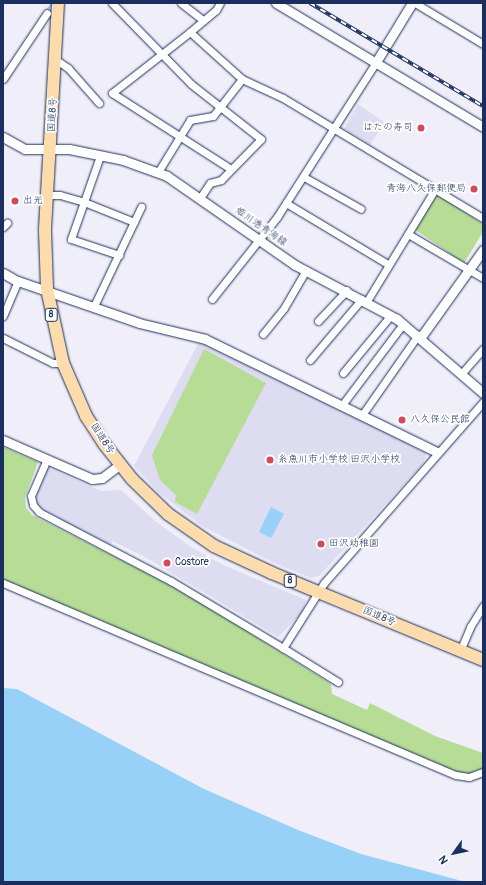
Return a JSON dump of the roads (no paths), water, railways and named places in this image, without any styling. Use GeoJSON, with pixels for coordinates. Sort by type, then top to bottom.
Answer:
{"type":"FeatureCollection","features":[{"type":"Feature","properties":{"kind":"highway","name":"国道8号"},"geometry":{"type":"LineString","coordinates":[[58,3],[45,240],[47,289],[62,363],[86,416],[119,465],[168,514],[190,531],[233,556],[483,660]]}},
{"type":"Feature","properties":{"kind":"street"},"geometry":{"type":"LineString","coordinates":[[112,3],[162,55],[220,107],[261,139],[221,180],[210,183],[200,198]]}},
{"type":"Feature","properties":{"kind":"street"},"geometry":{"type":"LineString","coordinates":[[181,3],[203,20]]}},
{"type":"Feature","properties":{"kind":"street"},"geometry":{"type":"LineString","coordinates":[[220,3],[190,32],[112,93],[231,169]]}},
{"type":"Feature","properties":{"kind":"street"},"geometry":{"type":"LineString","coordinates":[[276,3],[483,127]]}},
{"type":"Feature","properties":{"kind":"street"},"geometry":{"type":"LineString","coordinates":[[212,299],[260,240],[304,177],[335,130],[412,3]]}},
{"type":"Feature","properties":{"kind":"street"},"geometry":{"type":"LineString","coordinates":[[416,3],[483,44]]}},
{"type":"Feature","properties":{"kind":"street"},"geometry":{"type":"LineString","coordinates":[[3,79],[47,13]]}},
{"type":"Feature","properties":{"kind":"street"},"geometry":{"type":"LineString","coordinates":[[190,32],[242,79],[283,98],[483,218]]}},
{"type":"Feature","properties":{"kind":"street"},"geometry":{"type":"LineString","coordinates":[[55,59],[68,68],[99,103]]}},
{"type":"Feature","properties":{"kind":"street"},"geometry":{"type":"LineString","coordinates":[[158,172],[190,120],[213,116],[242,79]]}},
{"type":"Feature","properties":{"kind":"street","name":"姫川港青海線"},"geometry":{"type":"LineString","coordinates":[[3,137],[22,148],[63,148],[123,160],[158,172],[200,198],[306,270],[347,290],[391,315],[420,336],[483,393]]}},
{"type":"Feature","properties":{"kind":"street"},"geometry":{"type":"LineString","coordinates":[[100,156],[71,239],[119,255]]}},
{"type":"Feature","properties":{"kind":"street"},"geometry":{"type":"LineString","coordinates":[[304,177],[361,209]]}},
{"type":"Feature","properties":{"kind":"street"},"geometry":{"type":"LineString","coordinates":[[310,360],[365,300],[389,265],[435,189]]}},
{"type":"Feature","properties":{"kind":"street"},"geometry":{"type":"LineString","coordinates":[[47,195],[60,195],[84,202],[134,222]]}},
{"type":"Feature","properties":{"kind":"street"},"geometry":{"type":"LineString","coordinates":[[286,203],[389,265]]}},
{"type":"Feature","properties":{"kind":"street"},"geometry":{"type":"LineString","coordinates":[[94,306],[141,207]]}},
{"type":"Feature","properties":{"kind":"street"},"geometry":{"type":"LineString","coordinates":[[408,234],[483,278]]}},
{"type":"Feature","properties":{"kind":"street"},"geometry":{"type":"LineString","coordinates":[[362,415],[483,250]]}},
{"type":"Feature","properties":{"kind":"street"},"geometry":{"type":"LineString","coordinates":[[263,334],[284,308],[306,270]]}},
{"type":"Feature","properties":{"kind":"street"},"geometry":{"type":"LineString","coordinates":[[3,273],[18,280],[47,289],[139,323],[205,339],[437,452]]}},
{"type":"Feature","properties":{"kind":"street"},"geometry":{"type":"LineString","coordinates":[[3,316],[18,280]]}},
{"type":"Feature","properties":{"kind":"street"},"geometry":{"type":"LineString","coordinates":[[318,321],[347,290]]}},
{"type":"Feature","properties":{"kind":"street"},"geometry":{"type":"LineString","coordinates":[[343,373],[391,315]]}},
{"type":"Feature","properties":{"kind":"street"},"geometry":{"type":"LineString","coordinates":[[342,405],[403,324]]}},
{"type":"Feature","properties":{"kind":"street"},"geometry":{"type":"LineString","coordinates":[[3,338],[53,363],[62,363]]}},
{"type":"Feature","properties":{"kind":"street"},"geometry":{"type":"LineString","coordinates":[[462,373],[483,348]]}},
{"type":"Feature","properties":{"kind":"street"},"geometry":{"type":"LineString","coordinates":[[283,648],[318,592],[437,452],[483,402]]}},
{"type":"Feature","properties":{"kind":"street"},"geometry":{"type":"LineString","coordinates":[[3,440],[92,479],[102,478],[119,465]]}},
{"type":"Feature","properties":{"kind":"street"},"geometry":{"type":"LineString","coordinates":[[47,459],[31,496],[32,505],[39,512],[171,581],[338,682]]}},
{"type":"Feature","properties":{"kind":"street"},"geometry":{"type":"LineString","coordinates":[[3,583],[456,775],[469,777],[483,772]]}},
{"type":"Feature","properties":{"kind":"street"},"geometry":{"type":"LineString","coordinates":[[460,651],[470,627],[483,606]]}},
{"type":"Feature","properties":{"kind":"water"},"geometry":{"type":"Polygon","coordinates":[[[271,507],[284,514],[271,538],[259,532],[271,507]]]}},
{"type":"Feature","properties":{"kind":"water"},"geometry":{"type":"Polygon","coordinates":[[[3,688],[17,689],[202,788],[298,830],[361,854],[466,882],[3,882],[3,688]]]}},
{"type":"Feature","properties":{"kind":"waterway"},"geometry":{"type":"LineString","coordinates":[[46,11],[53,3]]}},
{"type":"Feature","properties":{"kind":"railway"},"geometry":{"type":"LineString","coordinates":[[310,3],[483,106]]}},
{"type":"Feature","properties":{"kind":"place","name":"はたの寿司"},"geometry":{"type":"Point","coordinates":[421,128]}},
{"type":"Feature","properties":{"kind":"place","name":"青海八久保郵便局"},"geometry":{"type":"Point","coordinates":[474,189]}},
{"type":"Feature","properties":{"kind":"place","name":"出光"},"geometry":{"type":"Point","coordinates":[15,201]}},
{"type":"Feature","properties":{"kind":"place","name":"八久保公民館"},"geometry":{"type":"Point","coordinates":[402,420]}},
{"type":"Feature","properties":{"kind":"place","name":"糸魚川市小学校 田沢小学校"},"geometry":{"type":"Point","coordinates":[270,460]}},
{"type":"Feature","properties":{"kind":"place","name":"田沢幼稚園"},"geometry":{"type":"Point","coordinates":[321,544]}},
{"type":"Feature","properties":{"kind":"place","name":"Costore"},"geometry":{"type":"Point","coordinates":[167,563]}}]}
